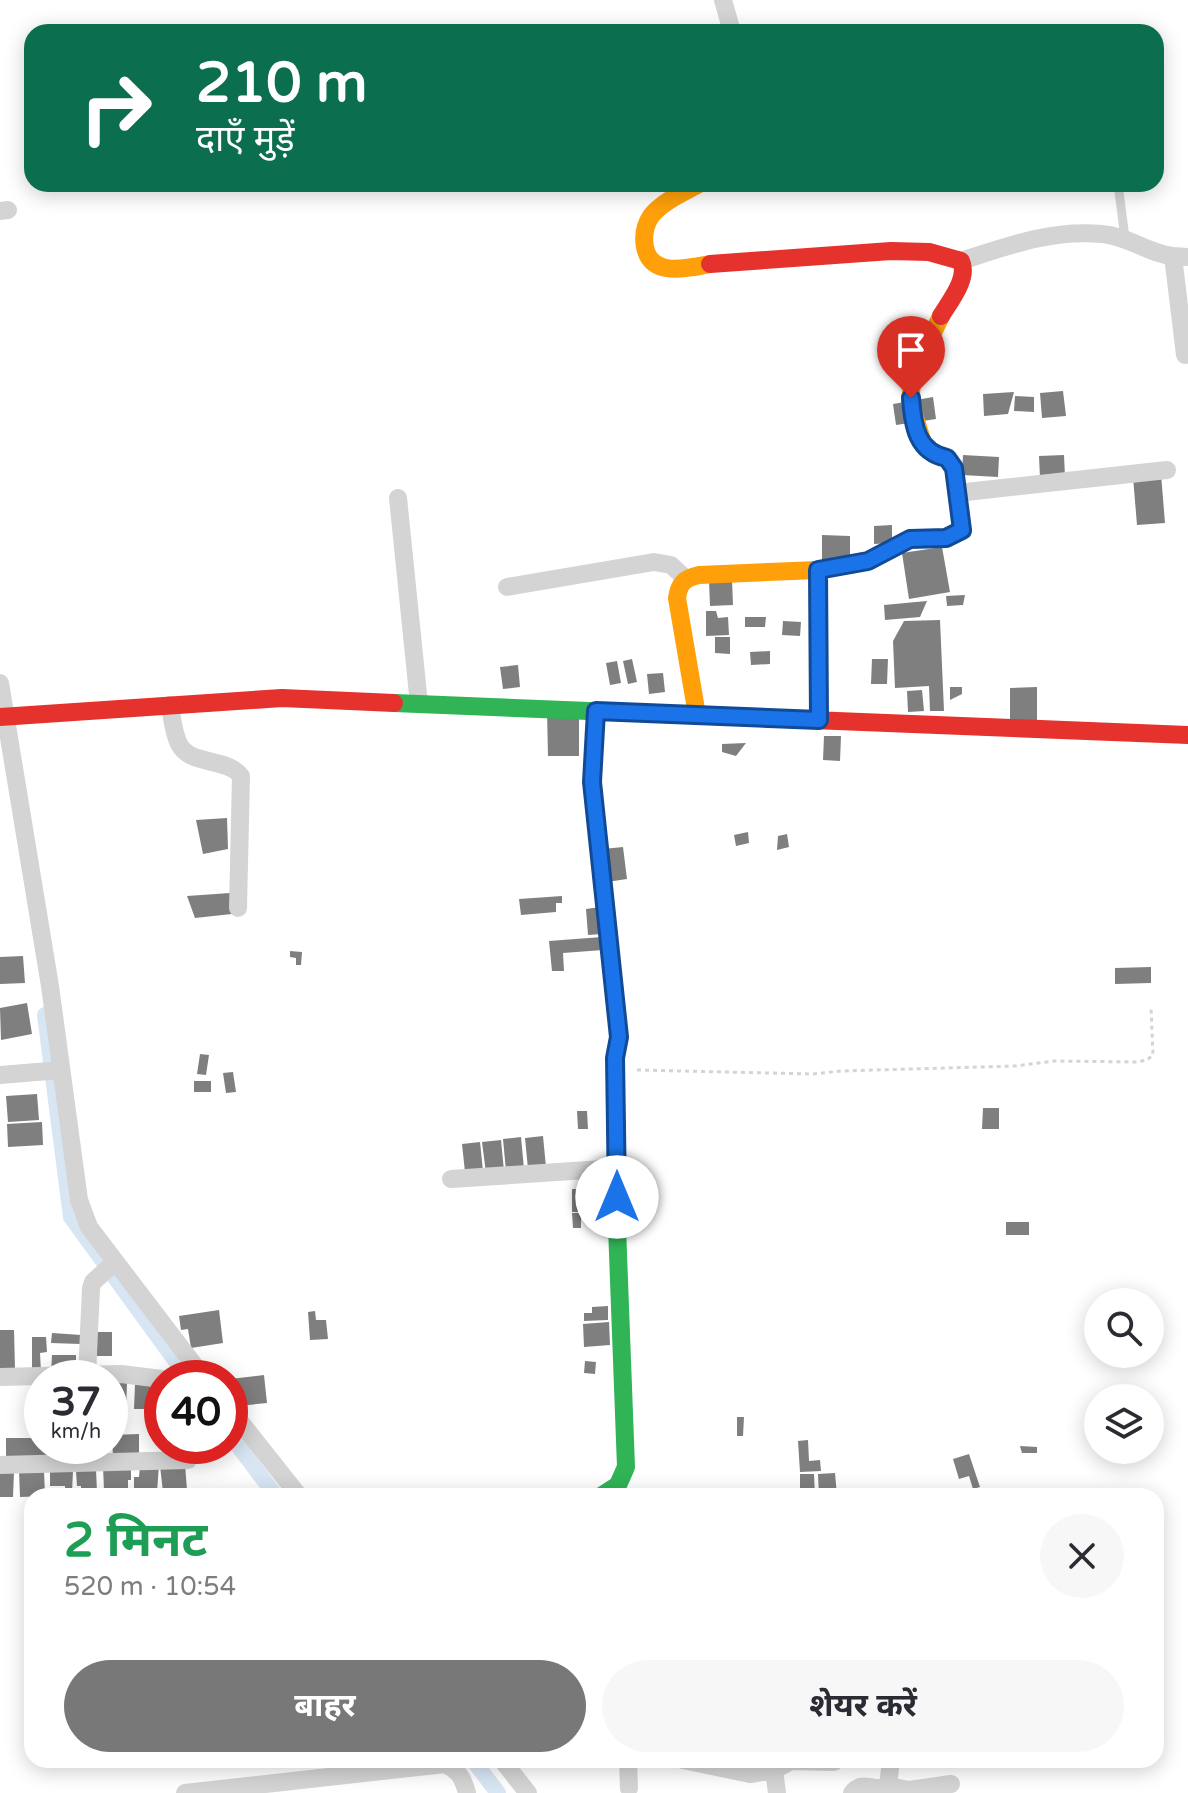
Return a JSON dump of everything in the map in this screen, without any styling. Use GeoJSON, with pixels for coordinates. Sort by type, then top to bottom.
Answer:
{"type":"FeatureCollection","features":[{"type":"Feature","properties":{"kind":"street"},"geometry":{"type":"LineString","coordinates":[[723,0],[730,24]]}},
{"type":"Feature","properties":{"kind":"street"},"geometry":{"type":"LineString","coordinates":[[686,192],[659,208],[643,229],[646,254],[666,269],[726,262],[905,252],[941,253],[961,261],[1035,238],[1101,233],[1125,238],[1164,255],[1181,256],[1185,355]]}},
{"type":"Feature","properties":{"kind":"street"},"geometry":{"type":"LineString","coordinates":[[697,715],[677,598],[678,585],[685,578],[818,570],[868,561],[910,539],[946,538],[962,530],[954,468],[947,458],[926,451],[922,446],[912,410],[910,385],[917,365],[962,279],[964,267],[961,261]]}},
{"type":"Feature","properties":{"kind":"street"},"geometry":{"type":"LineString","coordinates":[[957,493],[1167,470]]}},
{"type":"Feature","properties":{"kind":"street"},"geometry":{"type":"LineString","coordinates":[[398,498],[419,704]]}},
{"type":"Feature","properties":{"kind":"street"},"geometry":{"type":"LineString","coordinates":[[507,587],[654,562],[671,565],[685,578]]}},
{"type":"Feature","properties":{"kind":"street"},"geometry":{"type":"LineString","coordinates":[[818,570],[819,720]]}},
{"type":"Feature","properties":{"kind":"street"},"geometry":{"type":"LineString","coordinates":[[0,683],[2,717],[54,1071],[79,1200],[89,1227],[110,1266],[189,1360]]}},
{"type":"Feature","properties":{"kind":"street"},"geometry":{"type":"LineString","coordinates":[[2,717],[282,698],[1188,735]]}},
{"type":"Feature","properties":{"kind":"street"},"geometry":{"type":"LineString","coordinates":[[170,705],[180,746],[187,753],[235,768],[241,776],[238,908]]}},
{"type":"Feature","properties":{"kind":"street"},"geometry":{"type":"LineString","coordinates":[[596,711],[592,782],[617,1022],[617,1227],[626,1467],[624,1479],[615,1488]]}},
{"type":"Feature","properties":{"kind":"street"},"geometry":{"type":"LineString","coordinates":[[0,1075],[54,1071]]}},
{"type":"Feature","properties":{"kind":"street"},"geometry":{"type":"LineString","coordinates":[[451,1179],[618,1168]]}},
{"type":"Feature","properties":{"kind":"street"},"geometry":{"type":"LineString","coordinates":[[87,1360],[89,1293],[93,1282],[110,1266]]}},
{"type":"Feature","properties":{"kind":"street"},"geometry":{"type":"LineString","coordinates":[[0,1377],[24,1377]]}},
{"type":"Feature","properties":{"kind":"street"},"geometry":{"type":"LineString","coordinates":[[248,1432],[293,1488]]}},
{"type":"Feature","properties":{"kind":"street"},"geometry":{"type":"LineString","coordinates":[[0,1465],[144,1461]]}},
{"type":"Feature","properties":{"kind":"street"},"geometry":{"type":"LineString","coordinates":[[185,1793],[409,1768]]}},
{"type":"Feature","properties":{"kind":"street"},"geometry":{"type":"LineString","coordinates":[[453,1768],[463,1779],[467,1793]]}},
{"type":"Feature","properties":{"kind":"street"},"geometry":{"type":"LineString","coordinates":[[508,1768],[528,1793]]}},
{"type":"Feature","properties":{"kind":"street"},"geometry":{"type":"LineString","coordinates":[[628,1768],[629,1788]]}},
{"type":"Feature","properties":{"kind":"street"},"geometry":{"type":"LineString","coordinates":[[721,1768],[750,1774],[778,1768]]}},
{"type":"Feature","properties":{"kind":"street"},"geometry":{"type":"LineString","coordinates":[[881,1789],[888,1768]]}},
{"type":"Feature","properties":{"kind":"street"},"geometry":{"type":"LineString","coordinates":[[774,1770],[777,1793]]}},
{"type":"Feature","properties":{"kind":"street"},"geometry":{"type":"LineString","coordinates":[[852,1793],[865,1785],[909,1790],[951,1784]]}},
{"type":"Feature","properties":{"kind":"lane"},"geometry":{"type":"LineString","coordinates":[[1119,192],[1125,238]]}},
{"type":"Feature","properties":{"kind":"path"},"geometry":{"type":"LineString","coordinates":[[617,1069],[813,1074],[1016,1066],[1054,1061],[1137,1062],[1153,1055],[1151,1007]]}},
{"type":"Feature","properties":{"kind":"building"},"geometry":{"type":"Polygon","coordinates":[[[1063,391],[1066,416],[1042,418],[1040,393],[1063,391]]]}},
{"type":"Feature","properties":{"kind":"building"},"geometry":{"type":"Polygon","coordinates":[[[1014,392],[1008,414],[984,416],[983,394],[1014,392]]]}},
{"type":"Feature","properties":{"kind":"building"},"geometry":{"type":"Polygon","coordinates":[[[1015,396],[1034,397],[1034,412],[1014,411],[1015,396]]]}},
{"type":"Feature","properties":{"kind":"building"},"geometry":{"type":"Polygon","coordinates":[[[933,397],[936,419],[896,425],[893,404],[933,397]]]}},
{"type":"Feature","properties":{"kind":"building"},"geometry":{"type":"Polygon","coordinates":[[[963,455],[999,457],[998,477],[962,475],[963,455]]]}},
{"type":"Feature","properties":{"kind":"building"},"geometry":{"type":"Polygon","coordinates":[[[1064,455],[1065,477],[1040,478],[1039,456],[1064,455]]]}},
{"type":"Feature","properties":{"kind":"building"},"geometry":{"type":"Polygon","coordinates":[[[1161,474],[1165,523],[1137,525],[1133,477],[1161,474]]]}},
{"type":"Feature","properties":{"kind":"building"},"geometry":{"type":"Polygon","coordinates":[[[892,525],[892,543],[874,544],[874,526],[892,525]]]}},
{"type":"Feature","properties":{"kind":"building"},"geometry":{"type":"Polygon","coordinates":[[[822,535],[850,536],[850,563],[822,562],[822,535]]]}},
{"type":"Feature","properties":{"kind":"building"},"geometry":{"type":"Polygon","coordinates":[[[942,547],[950,592],[909,599],[902,553],[942,547]]]}},
{"type":"Feature","properties":{"kind":"building"},"geometry":{"type":"Polygon","coordinates":[[[732,579],[733,605],[710,606],[709,581],[732,579]]]}},
{"type":"Feature","properties":{"kind":"building"},"geometry":{"type":"Polygon","coordinates":[[[965,595],[963,605],[947,606],[946,596],[965,595]]]}},
{"type":"Feature","properties":{"kind":"building"},"geometry":{"type":"Polygon","coordinates":[[[927,601],[920,617],[885,620],[884,605],[927,601]]]}},
{"type":"Feature","properties":{"kind":"building"},"geometry":{"type":"Polygon","coordinates":[[[706,611],[716,611],[718,618],[728,617],[729,635],[706,636],[706,611]]]}},
{"type":"Feature","properties":{"kind":"building"},"geometry":{"type":"Polygon","coordinates":[[[745,617],[766,617],[765,627],[745,627],[745,617]]]}},
{"type":"Feature","properties":{"kind":"building"},"geometry":{"type":"Polygon","coordinates":[[[940,620],[944,711],[930,711],[929,686],[895,688],[893,641],[904,621],[940,620]]]}},
{"type":"Feature","properties":{"kind":"building"},"geometry":{"type":"Polygon","coordinates":[[[783,621],[801,622],[800,636],[782,635],[783,621]]]}},
{"type":"Feature","properties":{"kind":"building"},"geometry":{"type":"Polygon","coordinates":[[[715,637],[730,637],[730,654],[715,653],[715,637]]]}},
{"type":"Feature","properties":{"kind":"building"},"geometry":{"type":"Polygon","coordinates":[[[770,651],[770,664],[751,665],[750,652],[770,651]]]}},
{"type":"Feature","properties":{"kind":"building"},"geometry":{"type":"Polygon","coordinates":[[[632,659],[637,682],[628,684],[623,661],[632,659]]]}},
{"type":"Feature","properties":{"kind":"building"},"geometry":{"type":"Polygon","coordinates":[[[872,659],[888,659],[887,684],[871,684],[872,659]]]}},
{"type":"Feature","properties":{"kind":"building"},"geometry":{"type":"Polygon","coordinates":[[[617,661],[621,683],[610,685],[606,663],[617,661]]]}},
{"type":"Feature","properties":{"kind":"building"},"geometry":{"type":"Polygon","coordinates":[[[518,665],[520,687],[503,689],[500,667],[518,665]]]}},
{"type":"Feature","properties":{"kind":"building"},"geometry":{"type":"Polygon","coordinates":[[[663,673],[665,692],[649,694],[647,674],[663,673]]]}},
{"type":"Feature","properties":{"kind":"building"},"geometry":{"type":"Polygon","coordinates":[[[950,687],[962,687],[962,694],[950,700],[950,687]]]}},
{"type":"Feature","properties":{"kind":"building"},"geometry":{"type":"Polygon","coordinates":[[[1037,687],[1037,720],[1010,721],[1010,688],[1037,687]]]}},
{"type":"Feature","properties":{"kind":"building"},"geometry":{"type":"Polygon","coordinates":[[[922,690],[924,711],[908,712],[907,691],[922,690]]]}},
{"type":"Feature","properties":{"kind":"building"},"geometry":{"type":"Polygon","coordinates":[[[579,711],[579,756],[548,756],[547,712],[579,711]]]}},
{"type":"Feature","properties":{"kind":"building"},"geometry":{"type":"Polygon","coordinates":[[[824,736],[841,736],[840,761],[823,760],[824,736]]]}},
{"type":"Feature","properties":{"kind":"building"},"geometry":{"type":"Polygon","coordinates":[[[746,743],[736,756],[722,752],[722,744],[746,743]]]}},
{"type":"Feature","properties":{"kind":"building"},"geometry":{"type":"Polygon","coordinates":[[[227,818],[228,849],[203,854],[196,820],[227,818]]]}},
{"type":"Feature","properties":{"kind":"building"},"geometry":{"type":"Polygon","coordinates":[[[748,832],[749,843],[736,846],[734,835],[748,832]]]}},
{"type":"Feature","properties":{"kind":"building"},"geometry":{"type":"Polygon","coordinates":[[[787,834],[789,847],[777,850],[778,836],[787,834]]]}},
{"type":"Feature","properties":{"kind":"building"},"geometry":{"type":"Polygon","coordinates":[[[623,847],[627,879],[607,882],[603,849],[623,847]]]}},
{"type":"Feature","properties":{"kind":"building"},"geometry":{"type":"Polygon","coordinates":[[[230,893],[232,914],[195,918],[187,896],[230,893]]]}},
{"type":"Feature","properties":{"kind":"building"},"geometry":{"type":"Polygon","coordinates":[[[562,896],[562,903],[556,903],[556,912],[521,915],[519,899],[562,896]]]}},
{"type":"Feature","properties":{"kind":"building"},"geometry":{"type":"Polygon","coordinates":[[[600,907],[602,934],[588,935],[586,909],[600,907]]]}},
{"type":"Feature","properties":{"kind":"building"},"geometry":{"type":"Polygon","coordinates":[[[602,937],[603,950],[563,953],[564,971],[552,971],[549,941],[602,937]]]}},
{"type":"Feature","properties":{"kind":"building"},"geometry":{"type":"Polygon","coordinates":[[[290,951],[302,952],[301,965],[296,965],[296,958],[290,957],[290,951]]]}},
{"type":"Feature","properties":{"kind":"building"},"geometry":{"type":"Polygon","coordinates":[[[23,956],[25,983],[0,984],[0,957],[23,956]]]}},
{"type":"Feature","properties":{"kind":"building"},"geometry":{"type":"Polygon","coordinates":[[[1151,967],[1151,983],[1115,984],[1115,968],[1151,967]]]}},
{"type":"Feature","properties":{"kind":"building"},"geometry":{"type":"Polygon","coordinates":[[[27,1003],[32,1034],[1,1040],[0,1008],[27,1003]]]}},
{"type":"Feature","properties":{"kind":"building"},"geometry":{"type":"Polygon","coordinates":[[[200,1054],[209,1055],[206,1075],[197,1074],[200,1054]]]}},
{"type":"Feature","properties":{"kind":"building"},"geometry":{"type":"Polygon","coordinates":[[[233,1072],[236,1092],[226,1093],[223,1073],[233,1072]]]}},
{"type":"Feature","properties":{"kind":"building"},"geometry":{"type":"Polygon","coordinates":[[[194,1081],[211,1081],[211,1092],[194,1092],[194,1081]]]}},
{"type":"Feature","properties":{"kind":"building"},"geometry":{"type":"Polygon","coordinates":[[[37,1094],[39,1120],[8,1122],[6,1096],[37,1094]]]}},
{"type":"Feature","properties":{"kind":"building"},"geometry":{"type":"Polygon","coordinates":[[[983,1108],[999,1108],[999,1129],[982,1129],[983,1108]]]}},
{"type":"Feature","properties":{"kind":"building"},"geometry":{"type":"Polygon","coordinates":[[[577,1111],[587,1111],[588,1129],[578,1129],[577,1111]]]}},
{"type":"Feature","properties":{"kind":"building"},"geometry":{"type":"Polygon","coordinates":[[[42,1122],[43,1145],[8,1147],[7,1124],[42,1122]]]}},
{"type":"Feature","properties":{"kind":"building"},"geometry":{"type":"Polygon","coordinates":[[[543,1136],[546,1167],[528,1169],[525,1138],[543,1136]]]}},
{"type":"Feature","properties":{"kind":"building"},"geometry":{"type":"Polygon","coordinates":[[[521,1137],[524,1169],[506,1171],[503,1139],[521,1137]]]}},
{"type":"Feature","properties":{"kind":"building"},"geometry":{"type":"Polygon","coordinates":[[[501,1140],[504,1171],[486,1173],[482,1142],[501,1140]]]}},
{"type":"Feature","properties":{"kind":"building"},"geometry":{"type":"Polygon","coordinates":[[[480,1142],[483,1171],[465,1172],[462,1144],[480,1142]]]}},
{"type":"Feature","properties":{"kind":"building"},"geometry":{"type":"Polygon","coordinates":[[[572,1189],[578,1189],[578,1212],[572,1212],[572,1189]]]}},
{"type":"Feature","properties":{"kind":"building"},"geometry":{"type":"Polygon","coordinates":[[[572,1213],[581,1213],[581,1228],[573,1228],[572,1213]]]}},
{"type":"Feature","properties":{"kind":"building"},"geometry":{"type":"Polygon","coordinates":[[[1006,1222],[1029,1222],[1029,1235],[1006,1235],[1006,1222]]]}},
{"type":"Feature","properties":{"kind":"building"},"geometry":{"type":"Polygon","coordinates":[[[608,1306],[608,1320],[584,1321],[584,1313],[592,1313],[592,1307],[608,1306]]]}},
{"type":"Feature","properties":{"kind":"building"},"geometry":{"type":"Polygon","coordinates":[[[219,1310],[223,1343],[191,1348],[188,1329],[181,1330],[179,1316],[219,1310]]]}},
{"type":"Feature","properties":{"kind":"building"},"geometry":{"type":"Polygon","coordinates":[[[315,1311],[316,1320],[326,1320],[328,1339],[310,1340],[308,1312],[315,1311]]]}},
{"type":"Feature","properties":{"kind":"building"},"geometry":{"type":"Polygon","coordinates":[[[609,1322],[610,1345],[584,1347],[583,1324],[609,1322]]]}},
{"type":"Feature","properties":{"kind":"building"},"geometry":{"type":"Polygon","coordinates":[[[0,1330],[14,1330],[15,1369],[0,1370],[0,1330]]]}},
{"type":"Feature","properties":{"kind":"building"},"geometry":{"type":"Polygon","coordinates":[[[89,1332],[112,1332],[112,1356],[89,1356],[89,1332]]]}},
{"type":"Feature","properties":{"kind":"building"},"geometry":{"type":"Polygon","coordinates":[[[52,1333],[81,1335],[80,1344],[51,1343],[52,1333]]]}},
{"type":"Feature","properties":{"kind":"building"},"geometry":{"type":"Polygon","coordinates":[[[32,1337],[46,1337],[47,1352],[40,1353],[40,1360],[32,1360],[32,1337]]]}},
{"type":"Feature","properties":{"kind":"building"},"geometry":{"type":"Polygon","coordinates":[[[52,1355],[76,1355],[76,1360],[52,1360],[52,1355]]]}},
{"type":"Feature","properties":{"kind":"building"},"geometry":{"type":"Polygon","coordinates":[[[585,1361],[596,1362],[595,1374],[584,1373],[585,1361]]]}},
{"type":"Feature","properties":{"kind":"building"},"geometry":{"type":"Polygon","coordinates":[[[264,1375],[267,1403],[248,1405],[248,1377],[264,1375]]]}},
{"type":"Feature","properties":{"kind":"building"},"geometry":{"type":"Polygon","coordinates":[[[135,1384],[144,1384],[144,1409],[134,1409],[135,1384]]]}},
{"type":"Feature","properties":{"kind":"building"},"geometry":{"type":"Polygon","coordinates":[[[737,1417],[744,1417],[743,1436],[737,1436],[737,1417]]]}},
{"type":"Feature","properties":{"kind":"building"},"geometry":{"type":"Polygon","coordinates":[[[128,1434],[139,1434],[139,1458],[128,1458],[128,1434]]]}},
{"type":"Feature","properties":{"kind":"building"},"geometry":{"type":"Polygon","coordinates":[[[6,1438],[24,1438],[24,1461],[6,1461],[6,1438]]]}},
{"type":"Feature","properties":{"kind":"building"},"geometry":{"type":"Polygon","coordinates":[[[808,1440],[809,1461],[820,1460],[821,1471],[800,1472],[798,1441],[808,1440]]]}},
{"type":"Feature","properties":{"kind":"building"},"geometry":{"type":"Polygon","coordinates":[[[1020,1446],[1037,1447],[1037,1453],[1022,1453],[1020,1446]]]}},
{"type":"Feature","properties":{"kind":"building"},"geometry":{"type":"Polygon","coordinates":[[[969,1454],[980,1487],[973,1488],[969,1476],[959,1479],[953,1459],[969,1454]]]}},
{"type":"Feature","properties":{"kind":"building"},"geometry":{"type":"Polygon","coordinates":[[[131,1464],[128,1488],[104,1488],[103,1465],[131,1464]]]}},
{"type":"Feature","properties":{"kind":"building"},"geometry":{"type":"Polygon","coordinates":[[[185,1464],[187,1488],[163,1488],[160,1466],[185,1464]]]}},
{"type":"Feature","properties":{"kind":"building"},"geometry":{"type":"Polygon","coordinates":[[[140,1465],[159,1465],[157,1488],[134,1488],[134,1477],[139,1477],[140,1465]]]}},
{"type":"Feature","properties":{"kind":"building"},"geometry":{"type":"Polygon","coordinates":[[[44,1470],[45,1488],[24,1488],[24,1497],[20,1497],[19,1471],[44,1470]]]}},
{"type":"Feature","properties":{"kind":"building"},"geometry":{"type":"Polygon","coordinates":[[[50,1470],[73,1471],[72,1488],[50,1486],[50,1470]]]}},
{"type":"Feature","properties":{"kind":"building"},"geometry":{"type":"Polygon","coordinates":[[[96,1470],[97,1488],[77,1486],[76,1471],[96,1470]]]}},
{"type":"Feature","properties":{"kind":"building"},"geometry":{"type":"Polygon","coordinates":[[[0,1471],[14,1472],[13,1497],[0,1497],[0,1471]]]}},
{"type":"Feature","properties":{"kind":"building"},"geometry":{"type":"Polygon","coordinates":[[[835,1473],[836,1488],[819,1488],[818,1474],[835,1473]]]}},
{"type":"Feature","properties":{"kind":"building"},"geometry":{"type":"Polygon","coordinates":[[[800,1474],[814,1474],[815,1488],[800,1488],[800,1474]]]}},
{"type":"Feature","properties":{"kind":"waterway"},"geometry":{"type":"LineString","coordinates":[[45,1015],[71,1217],[175,1360]]}},
{"type":"Feature","properties":{"kind":"waterway"},"geometry":{"type":"LineString","coordinates":[[248,1459],[270,1488]]}},
{"type":"Feature","properties":{"kind":"waterway"},"geometry":{"type":"LineString","coordinates":[[479,1768],[498,1793]]}},
{"type":"Feature","properties":{"kind":"traffic: fast"},"geometry":{"type":"LineString","coordinates":[[394,703],[738,717]]}},
{"type":"Feature","properties":{"kind":"traffic: fast"},"geometry":{"type":"LineString","coordinates":[[613,1488],[618,1485],[626,1467],[617,1227],[615,1059]]}},
{"type":"Feature","properties":{"kind":"traffic: slow"},"geometry":{"type":"LineString","coordinates":[[685,192],[651,216],[645,231],[645,247],[649,257],[662,267],[681,269],[710,264]]}},
{"type":"Feature","properties":{"kind":"traffic: slow"},"geometry":{"type":"LineString","coordinates":[[697,715],[677,598],[679,588],[686,580],[699,575],[818,570],[868,561],[910,539],[946,538],[962,530],[954,468],[947,458],[934,454],[923,443],[910,402],[913,375],[941,316]]}},
{"type":"Feature","properties":{"kind":"traffic: jam"},"geometry":{"type":"LineString","coordinates":[[710,264],[891,251],[929,252],[961,261],[963,268],[957,289],[941,316]]}},
{"type":"Feature","properties":{"kind":"traffic: jam"},"geometry":{"type":"LineString","coordinates":[[0,717],[282,698],[394,703]]}},
{"type":"Feature","properties":{"kind":"traffic: jam"},"geometry":{"type":"LineString","coordinates":[[596,711],[592,782],[619,1037],[615,1059]]}},
{"type":"Feature","properties":{"kind":"traffic: jam"},"geometry":{"type":"LineString","coordinates":[[738,717],[1188,735]]}},
{"type":"Feature","properties":{"kind":"route"},"geometry":{"type":"LineString","coordinates":[[617,1197],[615,1058],[619,1037],[592,782],[596,711],[819,720],[818,570],[868,561],[910,539],[946,538],[962,530],[954,468],[947,458],[935,456],[922,446],[911,398]]}}]}
